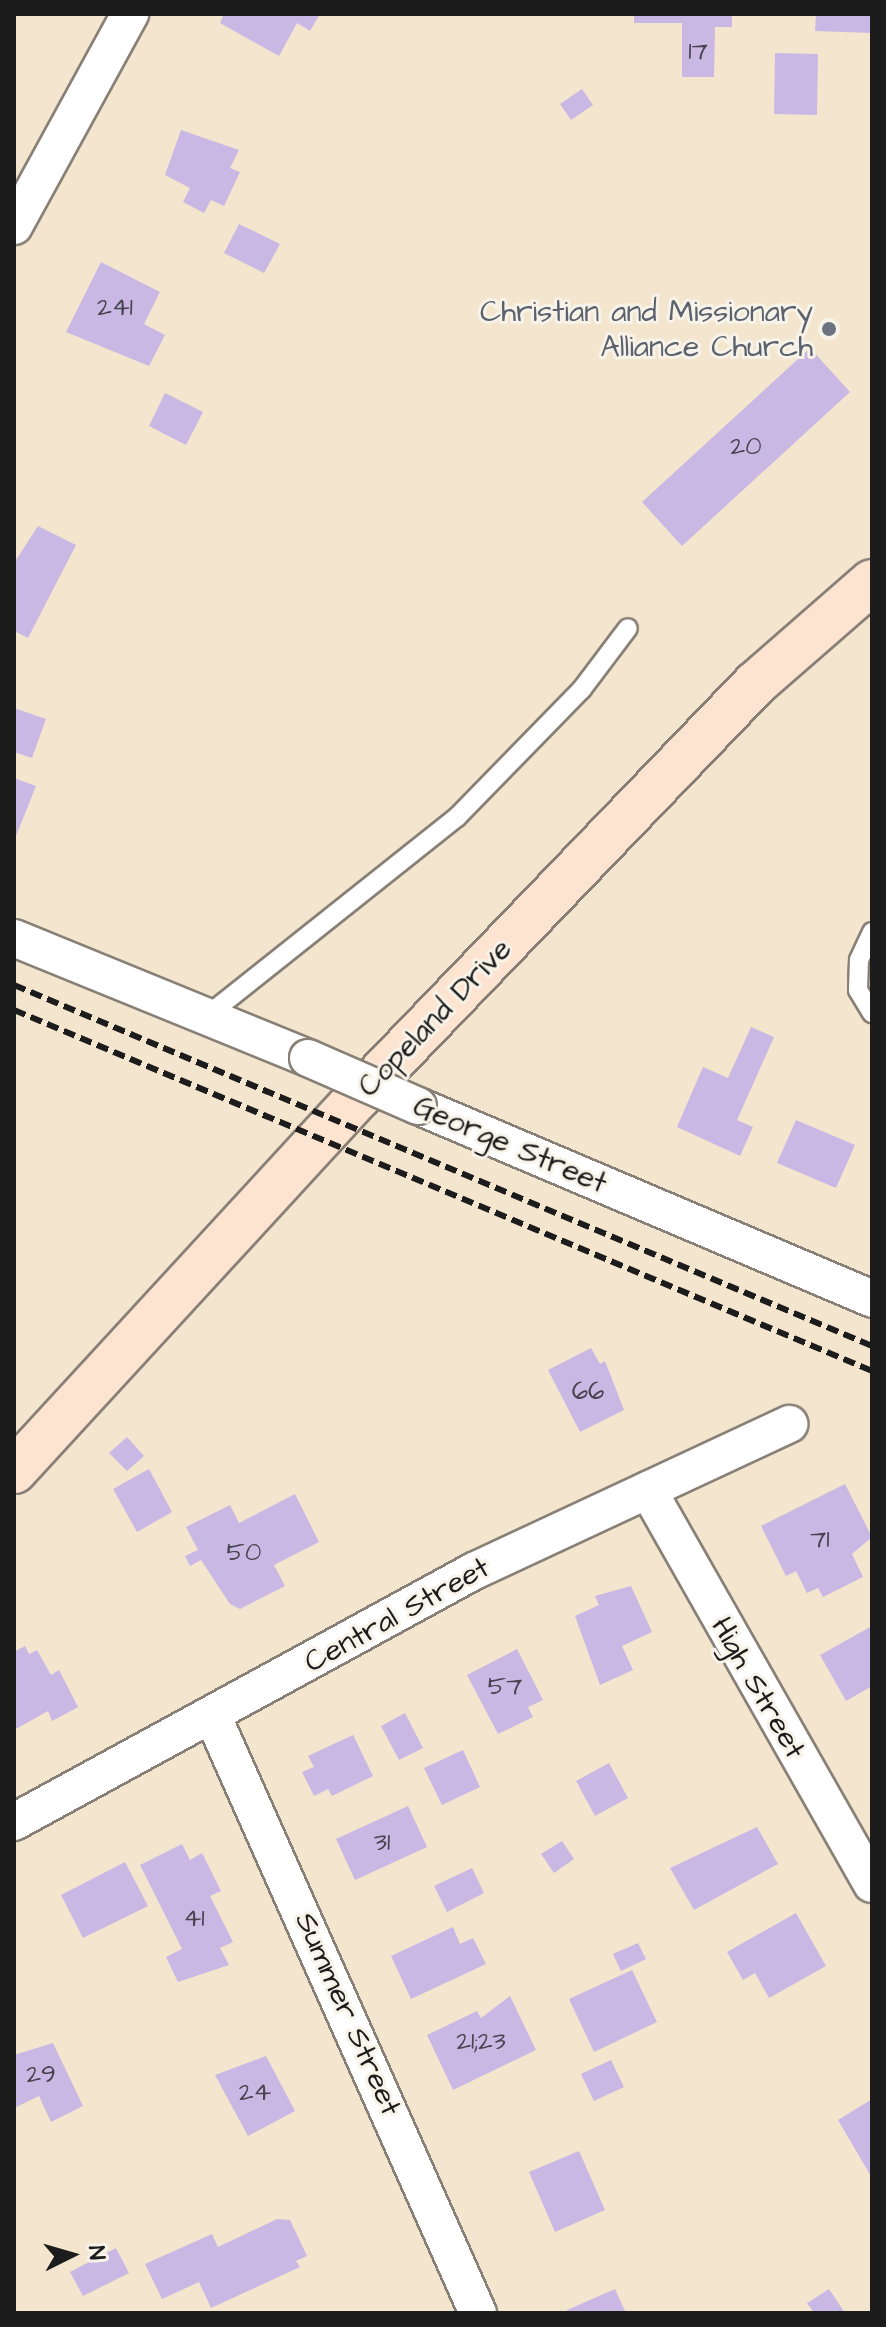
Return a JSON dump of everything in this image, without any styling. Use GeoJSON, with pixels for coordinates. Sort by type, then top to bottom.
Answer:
{"type":"FeatureCollection","features":[{"type":"Feature","properties":{"kind":"main road","name":"Copeland Drive"},"geometry":{"type":"LineString","coordinates":[[14,1471],[349,1106],[755,684],[872,582]]}},
{"type":"Feature","properties":{"kind":"street"},"geometry":{"type":"LineString","coordinates":[[14,226],[130,14]]}},
{"type":"Feature","properties":{"kind":"street","name":"George Street"},"geometry":{"type":"LineString","coordinates":[[14,938],[208,1015],[872,1299]]}},
{"type":"Feature","properties":{"kind":"street","name":"Central Street"},"geometry":{"type":"LineString","coordinates":[[14,1822],[213,1717],[474,1571],[789,1424]]}},
{"type":"Feature","properties":{"kind":"street","name":"High Street"},"geometry":{"type":"LineString","coordinates":[[648,1490],[872,1884]]}},
{"type":"Feature","properties":{"kind":"street","name":"Summer Street"},"geometry":{"type":"LineString","coordinates":[[213,1717],[478,2313]]}},
{"type":"Feature","properties":{"kind":"lane"},"geometry":{"type":"LineString","coordinates":[[208,1015],[457,817],[582,689],[628,628]]}},
{"type":"Feature","properties":{"kind":"lane"},"geometry":{"type":"LineString","coordinates":[[872,932],[859,960],[858,990],[872,1013]]}},
{"type":"Feature","properties":{"kind":"building"},"geometry":{"type":"Polygon","coordinates":[[[224,14],[320,14],[310,31],[297,23],[279,56],[220,23],[224,14]]]}},
{"type":"Feature","properties":{"kind":"building"},"geometry":{"type":"Polygon","coordinates":[[[634,14],[732,14],[732,27],[715,27],[714,77],[682,77],[682,23],[634,23],[634,14]]]}},
{"type":"Feature","properties":{"kind":"building"},"geometry":{"type":"Polygon","coordinates":[[[816,14],[872,14],[872,33],[815,31],[816,14]]]}},
{"type":"Feature","properties":{"kind":"building"},"geometry":{"type":"Polygon","coordinates":[[[775,53],[818,54],[817,115],[774,114],[775,53]]]}},
{"type":"Feature","properties":{"kind":"building"},"geometry":{"type":"Polygon","coordinates":[[[582,89],[593,105],[571,120],[560,104],[582,89]]]}},
{"type":"Feature","properties":{"kind":"building"},"geometry":{"type":"Polygon","coordinates":[[[181,130],[239,150],[230,168],[240,172],[224,206],[211,200],[204,213],[183,202],[190,188],[165,175],[181,130]]]}},
{"type":"Feature","properties":{"kind":"building"},"geometry":{"type":"Polygon","coordinates":[[[239,224],[280,244],[264,273],[224,253],[239,224]]]}},
{"type":"Feature","properties":{"kind":"building"},"geometry":{"type":"Polygon","coordinates":[[[101,262],[160,292],[144,324],[165,335],[149,366],[66,332],[101,262]]]}},
{"type":"Feature","properties":{"kind":"building"},"geometry":{"type":"Polygon","coordinates":[[[810,348],[850,392],[682,546],[642,502],[810,348]]]}},
{"type":"Feature","properties":{"kind":"building"},"geometry":{"type":"Polygon","coordinates":[[[165,393],[203,412],[186,445],[149,426],[165,393]]]}},
{"type":"Feature","properties":{"kind":"building"},"geometry":{"type":"Polygon","coordinates":[[[38,526],[76,545],[28,638],[14,631],[14,563],[38,526]]]}},
{"type":"Feature","properties":{"kind":"building"},"geometry":{"type":"Polygon","coordinates":[[[14,708],[46,719],[32,758],[14,752],[14,708]]]}},
{"type":"Feature","properties":{"kind":"building"},"geometry":{"type":"Polygon","coordinates":[[[14,778],[36,786],[14,841],[14,778]]]}},
{"type":"Feature","properties":{"kind":"building"},"geometry":{"type":"Polygon","coordinates":[[[751,1027],[774,1037],[737,1120],[753,1127],[740,1156],[677,1127],[703,1067],[728,1078],[751,1027]]]}},
{"type":"Feature","properties":{"kind":"building"},"geometry":{"type":"Polygon","coordinates":[[[796,1120],[855,1145],[836,1188],[777,1163],[796,1120]]]}},
{"type":"Feature","properties":{"kind":"building"},"geometry":{"type":"Polygon","coordinates":[[[591,1348],[600,1364],[605,1361],[624,1410],[580,1432],[548,1370],[591,1348]]]}},
{"type":"Feature","properties":{"kind":"building"},"geometry":{"type":"Polygon","coordinates":[[[127,1437],[144,1456],[127,1471],[109,1453],[127,1437]]]}},
{"type":"Feature","properties":{"kind":"building"},"geometry":{"type":"Polygon","coordinates":[[[149,1469],[172,1512],[137,1532],[113,1489],[149,1469]]]}},
{"type":"Feature","properties":{"kind":"building"},"geometry":{"type":"Polygon","coordinates":[[[845,1484],[872,1537],[852,1554],[863,1577],[823,1597],[818,1588],[807,1593],[796,1571],[786,1576],[761,1526],[845,1484]]]}},
{"type":"Feature","properties":{"kind":"building"},"geometry":{"type":"Polygon","coordinates":[[[295,1494],[319,1542],[274,1565],[285,1586],[240,1609],[230,1604],[201,1560],[190,1566],[185,1556],[198,1550],[186,1527],[230,1505],[239,1523],[295,1494]]]}},
{"type":"Feature","properties":{"kind":"building"},"geometry":{"type":"Polygon","coordinates":[[[631,1586],[652,1632],[622,1646],[633,1670],[600,1685],[575,1616],[599,1605],[595,1596],[631,1586]]]}},
{"type":"Feature","properties":{"kind":"building"},"geometry":{"type":"Polygon","coordinates":[[[872,1626],[872,1686],[846,1701],[820,1655],[872,1626]]]}},
{"type":"Feature","properties":{"kind":"building"},"geometry":{"type":"Polygon","coordinates":[[[25,1646],[29,1654],[37,1650],[51,1675],[59,1670],[78,1707],[52,1721],[48,1711],[14,1730],[14,1652],[25,1646]]]}},
{"type":"Feature","properties":{"kind":"building"},"geometry":{"type":"Polygon","coordinates":[[[517,1649],[543,1700],[528,1707],[533,1717],[498,1734],[467,1675],[517,1649]]]}},
{"type":"Feature","properties":{"kind":"building"},"geometry":{"type":"Polygon","coordinates":[[[405,1713],[423,1748],[399,1760],[381,1726],[405,1713]]]}},
{"type":"Feature","properties":{"kind":"building"},"geometry":{"type":"Polygon","coordinates":[[[353,1735],[373,1776],[332,1796],[328,1789],[314,1796],[302,1772],[314,1767],[308,1756],[353,1735]]]}},
{"type":"Feature","properties":{"kind":"building"},"geometry":{"type":"Polygon","coordinates":[[[463,1750],[480,1787],[442,1805],[424,1768],[463,1750]]]}},
{"type":"Feature","properties":{"kind":"building"},"geometry":{"type":"Polygon","coordinates":[[[609,1763],[628,1798],[595,1816],[576,1781],[609,1763]]]}},
{"type":"Feature","properties":{"kind":"building"},"geometry":{"type":"Polygon","coordinates":[[[408,1806],[427,1847],[355,1880],[336,1839],[408,1806]]]}},
{"type":"Feature","properties":{"kind":"building"},"geometry":{"type":"Polygon","coordinates":[[[757,1827],[778,1864],[694,1910],[670,1868],[757,1827]]]}},
{"type":"Feature","properties":{"kind":"building"},"geometry":{"type":"Polygon","coordinates":[[[562,1841],[574,1859],[554,1873],[541,1854],[562,1841]]]}},
{"type":"Feature","properties":{"kind":"building"},"geometry":{"type":"Polygon","coordinates":[[[182,1844],[190,1860],[202,1853],[221,1891],[210,1896],[233,1942],[220,1948],[229,1965],[178,1982],[166,1957],[182,1949],[140,1865],[182,1844]]]}},
{"type":"Feature","properties":{"kind":"building"},"geometry":{"type":"Polygon","coordinates":[[[125,1862],[148,1906],[83,1938],[61,1895],[125,1862]]]}},
{"type":"Feature","properties":{"kind":"building"},"geometry":{"type":"Polygon","coordinates":[[[472,1868],[484,1893],[447,1912],[434,1886],[472,1868]]]}},
{"type":"Feature","properties":{"kind":"building"},"geometry":{"type":"Polygon","coordinates":[[[796,1913],[826,1966],[769,1998],[755,1973],[743,1980],[727,1952],[796,1913]]]}},
{"type":"Feature","properties":{"kind":"building"},"geometry":{"type":"Polygon","coordinates":[[[453,1927],[460,1944],[473,1938],[486,1964],[411,1999],[391,1956],[453,1927]]]}},
{"type":"Feature","properties":{"kind":"building"},"geometry":{"type":"Polygon","coordinates":[[[638,1943],[646,1959],[621,1971],[613,1954],[638,1943]]]}},
{"type":"Feature","properties":{"kind":"building"},"geometry":{"type":"Polygon","coordinates":[[[632,1970],[657,2022],[594,2052],[569,1999],[632,1970]]]}},
{"type":"Feature","properties":{"kind":"building"},"geometry":{"type":"Polygon","coordinates":[[[510,1996],[536,2050],[453,2090],[427,2035],[477,2011],[481,2018],[510,1996]]]}},
{"type":"Feature","properties":{"kind":"building"},"geometry":{"type":"Polygon","coordinates":[[[53,2043],[83,2106],[51,2122],[39,2096],[14,2108],[14,2055],[53,2043]]]}},
{"type":"Feature","properties":{"kind":"building"},"geometry":{"type":"Polygon","coordinates":[[[266,2056],[295,2111],[248,2136],[215,2075],[266,2056]]]}},
{"type":"Feature","properties":{"kind":"building"},"geometry":{"type":"Polygon","coordinates":[[[611,2060],[624,2087],[594,2101],[581,2074],[611,2060]]]}},
{"type":"Feature","properties":{"kind":"building"},"geometry":{"type":"Polygon","coordinates":[[[872,2099],[872,2178],[838,2120],[872,2099]]]}},
{"type":"Feature","properties":{"kind":"building"},"geometry":{"type":"Polygon","coordinates":[[[579,2151],[605,2210],[555,2232],[529,2172],[579,2151]]]}},
{"type":"Feature","properties":{"kind":"building"},"geometry":{"type":"Polygon","coordinates":[[[277,2219],[290,2220],[307,2256],[296,2261],[300,2267],[211,2308],[199,2282],[162,2299],[145,2264],[212,2234],[218,2247],[277,2219]]]}},
{"type":"Feature","properties":{"kind":"building"},"geometry":{"type":"Polygon","coordinates":[[[116,2248],[129,2273],[83,2296],[70,2272],[116,2248]]]}},
{"type":"Feature","properties":{"kind":"building"},"geometry":{"type":"Polygon","coordinates":[[[615,2289],[626,2313],[569,2313],[567,2310],[615,2289]]]}},
{"type":"Feature","properties":{"kind":"building"},"geometry":{"type":"Polygon","coordinates":[[[829,2289],[845,2313],[814,2313],[807,2303],[829,2289]]]}},
{"type":"Feature","properties":{"kind":"railway"},"geometry":{"type":"LineString","coordinates":[[14,985],[872,1346]]}},
{"type":"Feature","properties":{"kind":"railway"},"geometry":{"type":"LineString","coordinates":[[14,1010],[872,1371]]}},
{"type":"Feature","properties":{"kind":"place","name":"Christian and Missionary Alliance Church"},"geometry":{"type":"Point","coordinates":[829,329]}}]}
